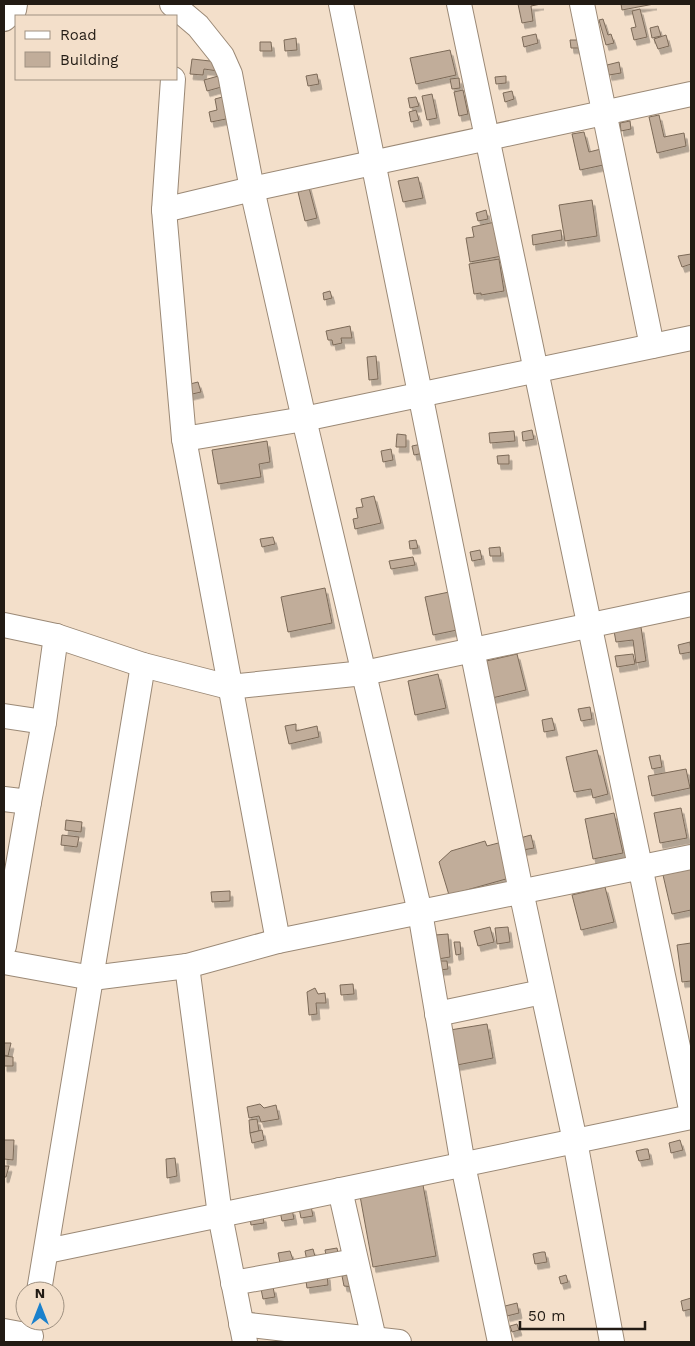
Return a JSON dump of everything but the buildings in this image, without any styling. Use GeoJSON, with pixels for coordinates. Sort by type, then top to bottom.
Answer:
{"type":"FeatureCollection","features":[{"type":"Feature","properties":{"kind":"street"},"geometry":{"type":"LineString","coordinates":[[4,19],[14,10],[15,4]]}},
{"type":"Feature","properties":{"kind":"street"},"geometry":{"type":"LineString","coordinates":[[341,4],[371,164],[421,393],[521,891],[574,1141],[612,1342]]}},
{"type":"Feature","properties":{"kind":"street"},"geometry":{"type":"LineString","coordinates":[[459,4],[691,1109]]}},
{"type":"Feature","properties":{"kind":"street"},"geometry":{"type":"LineString","coordinates":[[582,4],[652,346]]}},
{"type":"Feature","properties":{"kind":"street"},"geometry":{"type":"LineString","coordinates":[[176,5],[198,26],[222,56],[230,74],[252,189],[304,419],[420,912],[462,1165],[500,1342]]}},
{"type":"Feature","properties":{"kind":"street"},"geometry":{"type":"LineString","coordinates":[[173,80],[164,210],[184,439],[278,941]]}},
{"type":"Feature","properties":{"kind":"street"},"geometry":{"type":"LineString","coordinates":[[164,210],[252,189],[691,94]]}},
{"type":"Feature","properties":{"kind":"street"},"geometry":{"type":"LineString","coordinates":[[184,439],[304,419],[691,338]]}},
{"type":"Feature","properties":{"kind":"street"},"geometry":{"type":"LineString","coordinates":[[4,625],[56,636],[143,665],[229,687],[364,673],[691,604]]}},
{"type":"Feature","properties":{"kind":"street"},"geometry":{"type":"LineString","coordinates":[[4,946],[9,879],[29,802],[44,722],[56,636]]}},
{"type":"Feature","properties":{"kind":"street"},"geometry":{"type":"LineString","coordinates":[[42,1281],[143,665]]}},
{"type":"Feature","properties":{"kind":"street"},"geometry":{"type":"LineString","coordinates":[[4,716],[44,722]]}},
{"type":"Feature","properties":{"kind":"street"},"geometry":{"type":"LineString","coordinates":[[4,799],[29,802]]}},
{"type":"Feature","properties":{"kind":"street"},"geometry":{"type":"LineString","coordinates":[[4,962],[92,978],[187,966],[278,941],[691,857]]}},
{"type":"Feature","properties":{"kind":"street"},"geometry":{"type":"LineString","coordinates":[[187,966],[220,1215],[243,1333],[374,1339],[399,1342]]}},
{"type":"Feature","properties":{"kind":"street"},"geometry":{"type":"LineString","coordinates":[[437,1014],[542,992]]}},
{"type":"Feature","properties":{"kind":"street"},"geometry":{"type":"LineString","coordinates":[[47,1251],[691,1117]]}},
{"type":"Feature","properties":{"kind":"street"},"geometry":{"type":"LineString","coordinates":[[340,1190],[374,1339]]}},
{"type":"Feature","properties":{"kind":"street"},"geometry":{"type":"LineString","coordinates":[[233,1282],[355,1261]]}},
{"type":"Feature","properties":{"kind":"street"},"geometry":{"type":"LineString","coordinates":[[4,1330],[32,1333]]}}]}
